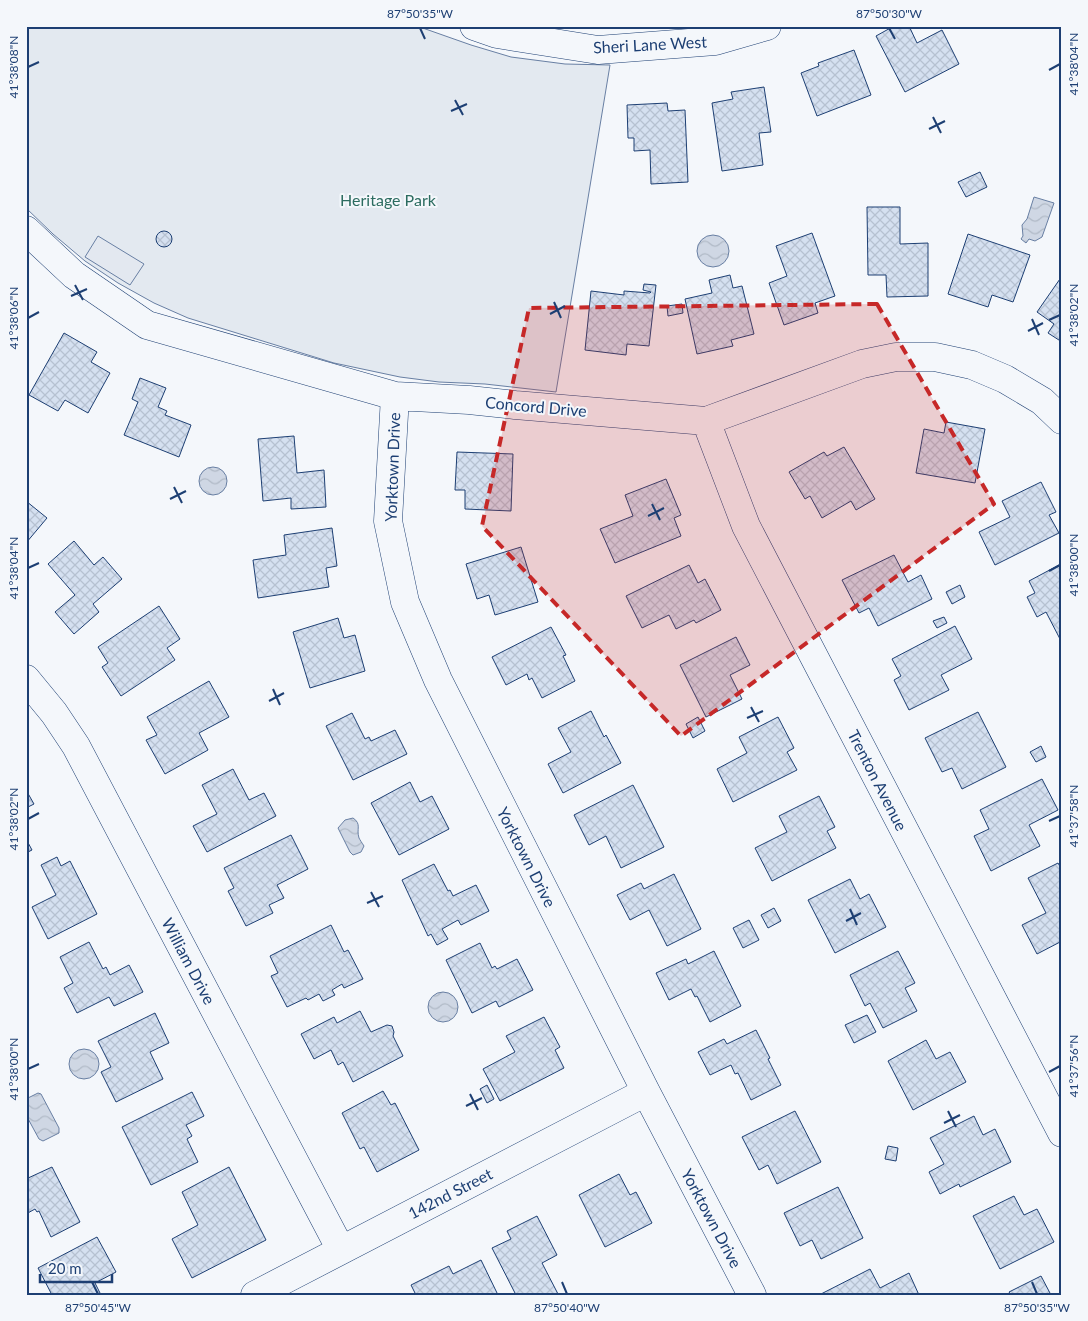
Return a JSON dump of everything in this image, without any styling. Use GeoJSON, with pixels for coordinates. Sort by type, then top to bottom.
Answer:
{"type":"FeatureCollection","features":[{"type":"Feature","properties":{"kind":"street","name":"Sheri Lane West"},"geometry":{"type":"LineString","coordinates":[[490,29],[598,50],[715,41],[767,26]]}},
{"type":"Feature","properties":{"kind":"street","name":"Concord Drive"},"geometry":{"type":"LineString","coordinates":[[26,230],[74,275],[148,325],[394,396],[469,400],[706,421],[862,364],[896,357],[935,357],[972,365],[1005,379],[1042,401],[1062,420]]}},
{"type":"Feature","properties":{"kind":"street","name":"Yorktown Drive"},"geometry":{"type":"LineString","coordinates":[[394,396],[388,521],[405,602],[438,680],[646,1092],[752,1295]]}},
{"type":"Feature","properties":{"kind":"street","name":"Trenton Avenue"},"geometry":{"type":"LineString","coordinates":[[706,421],[746,526],[1062,1133]]}},
{"type":"Feature","properties":{"kind":"street","name":"William Drive"},"geometry":{"type":"LineString","coordinates":[[26,679],[54,713],[76,746],[341,1250]]}},
{"type":"Feature","properties":{"kind":"street","name":"142nd Street"},"geometry":{"type":"LineString","coordinates":[[255,1295],[646,1092]]}},
{"type":"Feature","properties":{"kind":"highlighted area"},"geometry":{"type":"Polygon","coordinates":[[[877,304],[994,504],[681,736],[482,526],[529,308],[877,304]]]}},
{"type":"Feature","properties":{"kind":"green space","name":"Heritage Park"},"geometry":{"type":"Polygon","coordinates":[[[26,26],[417,26],[511,57],[565,64],[610,65],[556,392],[400,377],[334,363],[188,318],[154,303],[118,283],[85,261],[26,208],[26,26]]]}},
{"type":"Feature","properties":{"kind":"shaded area"},"geometry":{"type":"Polygon","coordinates":[[[98,236],[144,264],[130,285],[85,257],[98,236]]]}},
{"type":"Feature","properties":{"kind":"water"},"geometry":{"type":"Polygon","coordinates":[[[1034,197],[1054,203],[1042,237],[1035,241],[1029,239],[1026,243],[1021,239],[1023,236],[1022,225],[1027,219],[1034,197]]]}},
{"type":"Feature","properties":{"kind":"water"},"geometry":{"type":"Polygon","coordinates":[[[713,235],[719,236],[724,240],[728,245],[728,257],[724,262],[719,266],[713,267],[707,266],[702,262],[698,257],[697,251],[698,245],[702,240],[707,236],[713,235]]]}},
{"type":"Feature","properties":{"kind":"water"},"geometry":{"type":"Polygon","coordinates":[[[213,467],[223,471],[227,481],[223,491],[213,495],[203,491],[199,481],[203,471],[213,467]]]}},
{"type":"Feature","properties":{"kind":"water"},"geometry":{"type":"Polygon","coordinates":[[[353,818],[357,822],[358,835],[364,846],[361,852],[353,855],[338,828],[345,820],[353,818]]]}},
{"type":"Feature","properties":{"kind":"water"},"geometry":{"type":"Polygon","coordinates":[[[443,992],[454,996],[458,1007],[454,1018],[443,1022],[432,1018],[428,1007],[432,996],[443,992]]]}},
{"type":"Feature","properties":{"kind":"water"},"geometry":{"type":"Polygon","coordinates":[[[84,1049],[94,1054],[99,1064],[94,1074],[84,1079],[74,1074],[69,1064],[74,1054],[84,1049]]]}},
{"type":"Feature","properties":{"kind":"water"},"geometry":{"type":"Polygon","coordinates":[[[38,1093],[41,1094],[59,1128],[59,1133],[43,1141],[39,1139],[26,1115],[26,1099],[38,1093]]]}},
{"type":"Feature","properties":{"kind":"building"},"geometry":{"type":"Polygon","coordinates":[[[894,26],[909,26],[917,43],[942,30],[959,64],[905,92],[876,36],[894,26]]]}},
{"type":"Feature","properties":{"kind":"building"},"geometry":{"type":"Polygon","coordinates":[[[854,50],[871,95],[817,116],[801,73],[819,66],[818,63],[854,50]]]}},
{"type":"Feature","properties":{"kind":"building"},"geometry":{"type":"Polygon","coordinates":[[[764,87],[771,132],[759,133],[763,165],[722,171],[712,103],[733,99],[731,92],[764,87]]]}},
{"type":"Feature","properties":{"kind":"building"},"geometry":{"type":"Polygon","coordinates":[[[667,103],[668,111],[685,110],[688,182],[651,184],[650,150],[634,151],[634,138],[628,138],[627,105],[667,103]]]}},
{"type":"Feature","properties":{"kind":"building"},"geometry":{"type":"Polygon","coordinates":[[[980,172],[987,187],[966,197],[958,182],[980,172]]]}},
{"type":"Feature","properties":{"kind":"building"},"geometry":{"type":"Polygon","coordinates":[[[867,207],[900,207],[900,244],[928,243],[928,296],[887,297],[886,275],[868,275],[867,207]]]}},
{"type":"Feature","properties":{"kind":"building"},"geometry":{"type":"Polygon","coordinates":[[[161,231],[167,231],[172,236],[170,245],[161,247],[156,242],[156,236],[161,231]]]}},
{"type":"Feature","properties":{"kind":"building"},"geometry":{"type":"Polygon","coordinates":[[[812,233],[835,296],[815,303],[818,313],[784,325],[769,283],[787,276],[776,246],[812,233]]]}},
{"type":"Feature","properties":{"kind":"building"},"geometry":{"type":"Polygon","coordinates":[[[968,234],[1030,255],[1013,302],[992,295],[988,307],[948,294],[968,234]]]}},
{"type":"Feature","properties":{"kind":"building"},"geometry":{"type":"Polygon","coordinates":[[[730,275],[733,288],[742,286],[754,334],[731,340],[733,346],[697,354],[685,299],[712,293],[709,280],[730,275]]]}},
{"type":"Feature","properties":{"kind":"building"},"geometry":{"type":"Polygon","coordinates":[[[1062,276],[1062,342],[1048,333],[1054,324],[1037,312],[1062,276]]]}},
{"type":"Feature","properties":{"kind":"building"},"geometry":{"type":"Polygon","coordinates":[[[644,284],[656,285],[649,346],[627,344],[626,355],[585,350],[591,291],[624,295],[624,291],[650,293],[643,290],[644,284]]]}},
{"type":"Feature","properties":{"kind":"building"},"geometry":{"type":"Polygon","coordinates":[[[682,304],[683,313],[668,316],[667,306],[682,304]]]}},
{"type":"Feature","properties":{"kind":"building"},"geometry":{"type":"Polygon","coordinates":[[[64,333],[97,352],[91,362],[110,373],[88,413],[65,400],[58,411],[29,395],[64,333]]]}},
{"type":"Feature","properties":{"kind":"building"},"geometry":{"type":"Polygon","coordinates":[[[140,378],[166,388],[158,407],[167,411],[165,415],[191,425],[179,457],[124,435],[138,402],[132,399],[140,378]]]}},
{"type":"Feature","properties":{"kind":"building"},"geometry":{"type":"Polygon","coordinates":[[[946,422],[985,429],[975,483],[916,473],[924,429],[944,433],[946,422]]]}},
{"type":"Feature","properties":{"kind":"building"},"geometry":{"type":"Polygon","coordinates":[[[294,436],[297,473],[324,470],[326,507],[291,509],[291,498],[263,501],[258,439],[294,436]]]}},
{"type":"Feature","properties":{"kind":"building"},"geometry":{"type":"Polygon","coordinates":[[[844,447],[875,499],[856,510],[851,501],[822,518],[810,496],[805,499],[789,472],[824,452],[827,456],[844,447]]]}},
{"type":"Feature","properties":{"kind":"building"},"geometry":{"type":"Polygon","coordinates":[[[457,452],[513,454],[511,511],[465,509],[465,490],[455,490],[457,452]]]}},
{"type":"Feature","properties":{"kind":"building"},"geometry":{"type":"Polygon","coordinates":[[[666,479],[681,515],[674,518],[681,536],[615,563],[600,529],[633,516],[625,495],[666,479]]]}},
{"type":"Feature","properties":{"kind":"building"},"geometry":{"type":"Polygon","coordinates":[[[1041,482],[1056,512],[1049,515],[1059,533],[995,565],[979,532],[1010,517],[1002,501],[1041,482]]]}},
{"type":"Feature","properties":{"kind":"building"},"geometry":{"type":"Polygon","coordinates":[[[26,501],[47,518],[26,543],[26,501]]]}},
{"type":"Feature","properties":{"kind":"building"},"geometry":{"type":"Polygon","coordinates":[[[332,528],[337,566],[326,568],[329,587],[258,598],[253,560],[286,555],[284,535],[332,528]]]}},
{"type":"Feature","properties":{"kind":"building"},"geometry":{"type":"Polygon","coordinates":[[[74,541],[94,565],[103,557],[122,579],[93,604],[99,612],[74,634],[55,612],[75,595],[48,564],[74,541]]]}},
{"type":"Feature","properties":{"kind":"building"},"geometry":{"type":"Polygon","coordinates":[[[521,547],[538,602],[495,615],[489,595],[477,599],[466,564],[521,547]]]}},
{"type":"Feature","properties":{"kind":"building"},"geometry":{"type":"Polygon","coordinates":[[[894,555],[908,582],[921,575],[932,599],[878,626],[869,608],[859,613],[842,580],[894,555]]]}},
{"type":"Feature","properties":{"kind":"building"},"geometry":{"type":"Polygon","coordinates":[[[689,565],[698,583],[705,579],[721,610],[696,623],[694,620],[676,629],[669,615],[642,628],[626,596],[689,565]]]}},
{"type":"Feature","properties":{"kind":"building"},"geometry":{"type":"Polygon","coordinates":[[[1059,565],[1062,571],[1062,637],[1060,639],[1046,612],[1037,617],[1027,597],[1035,593],[1029,581],[1059,565]]]}},
{"type":"Feature","properties":{"kind":"building"},"geometry":{"type":"Polygon","coordinates":[[[960,585],[965,597],[952,604],[946,592],[960,585]]]}},
{"type":"Feature","properties":{"kind":"building"},"geometry":{"type":"Polygon","coordinates":[[[159,606],[180,639],[167,648],[175,660],[121,696],[102,667],[108,663],[98,647],[159,606]]]}},
{"type":"Feature","properties":{"kind":"building"},"geometry":{"type":"Polygon","coordinates":[[[944,617],[947,623],[937,628],[933,621],[944,617]]]}},
{"type":"Feature","properties":{"kind":"building"},"geometry":{"type":"Polygon","coordinates":[[[338,618],[344,638],[355,635],[365,671],[310,688],[293,632],[338,618]]]}},
{"type":"Feature","properties":{"kind":"building"},"geometry":{"type":"Polygon","coordinates":[[[955,626],[972,659],[941,675],[949,690],[909,710],[894,680],[901,676],[892,659],[955,626]]]}},
{"type":"Feature","properties":{"kind":"building"},"geometry":{"type":"Polygon","coordinates":[[[551,627],[566,655],[563,656],[575,681],[542,698],[532,678],[529,680],[527,674],[506,685],[492,657],[551,627]]]}},
{"type":"Feature","properties":{"kind":"building"},"geometry":{"type":"Polygon","coordinates":[[[736,637],[750,665],[730,675],[742,699],[706,717],[680,665],[736,637]]]}},
{"type":"Feature","properties":{"kind":"building"},"geometry":{"type":"Polygon","coordinates":[[[209,681],[229,717],[199,733],[208,750],[165,774],[146,740],[157,735],[147,717],[209,681]]]}},
{"type":"Feature","properties":{"kind":"building"},"geometry":{"type":"Polygon","coordinates":[[[591,711],[604,737],[606,735],[621,763],[563,793],[548,764],[571,752],[558,728],[591,711]]]}},
{"type":"Feature","properties":{"kind":"building"},"geometry":{"type":"Polygon","coordinates":[[[978,712],[1006,767],[962,789],[952,768],[942,772],[925,738],[978,712]]]}},
{"type":"Feature","properties":{"kind":"building"},"geometry":{"type":"Polygon","coordinates":[[[352,713],[365,739],[369,737],[371,741],[395,730],[407,754],[353,780],[326,726],[352,713]]]}},
{"type":"Feature","properties":{"kind":"building"},"geometry":{"type":"Polygon","coordinates":[[[698,717],[705,731],[693,738],[686,724],[698,717]]]}},
{"type":"Feature","properties":{"kind":"building"},"geometry":{"type":"Polygon","coordinates":[[[778,717],[794,748],[787,752],[797,770],[733,802],[717,769],[747,753],[739,737],[778,717]]]}},
{"type":"Feature","properties":{"kind":"building"},"geometry":{"type":"Polygon","coordinates":[[[1041,746],[1046,757],[1036,762],[1030,752],[1041,746]]]}},
{"type":"Feature","properties":{"kind":"building"},"geometry":{"type":"Polygon","coordinates":[[[233,769],[249,800],[264,793],[276,816],[207,852],[193,826],[217,814],[202,785],[233,769]]]}},
{"type":"Feature","properties":{"kind":"building"},"geometry":{"type":"Polygon","coordinates":[[[1042,779],[1058,810],[1029,825],[1040,846],[991,871],[974,836],[989,829],[980,810],[1042,779]]]}},
{"type":"Feature","properties":{"kind":"building"},"geometry":{"type":"Polygon","coordinates":[[[410,782],[420,802],[432,796],[449,829],[399,855],[371,803],[410,782]]]}},
{"type":"Feature","properties":{"kind":"building"},"geometry":{"type":"Polygon","coordinates":[[[633,785],[664,847],[621,868],[606,836],[589,845],[574,815],[633,785]]]}},
{"type":"Feature","properties":{"kind":"building"},"geometry":{"type":"Polygon","coordinates":[[[26,790],[34,804],[26,808],[26,790]]]}},
{"type":"Feature","properties":{"kind":"building"},"geometry":{"type":"Polygon","coordinates":[[[819,796],[835,827],[827,831],[836,848],[772,881],[755,848],[787,832],[779,816],[819,796]]]}},
{"type":"Feature","properties":{"kind":"building"},"geometry":{"type":"Polygon","coordinates":[[[291,835],[308,869],[277,885],[284,898],[269,905],[273,913],[246,926],[228,891],[234,888],[224,868],[291,835]]]}},
{"type":"Feature","properties":{"kind":"building"},"geometry":{"type":"Polygon","coordinates":[[[26,839],[32,850],[26,853],[26,839]]]}},
{"type":"Feature","properties":{"kind":"building"},"geometry":{"type":"Polygon","coordinates":[[[57,857],[61,866],[70,861],[97,914],[48,939],[32,907],[56,895],[41,865],[57,857]]]}},
{"type":"Feature","properties":{"kind":"building"},"geometry":{"type":"Polygon","coordinates":[[[1058,863],[1062,870],[1062,941],[1037,954],[1022,925],[1046,913],[1028,878],[1058,863]]]}},
{"type":"Feature","properties":{"kind":"building"},"geometry":{"type":"Polygon","coordinates":[[[434,864],[448,891],[450,890],[453,896],[476,885],[489,911],[461,925],[458,920],[442,929],[448,939],[437,945],[431,934],[428,936],[402,880],[434,864]]]}},
{"type":"Feature","properties":{"kind":"building"},"geometry":{"type":"Polygon","coordinates":[[[674,874],[701,929],[667,946],[649,910],[630,920],[617,895],[641,883],[644,889],[674,874]]]}},
{"type":"Feature","properties":{"kind":"building"},"geometry":{"type":"Polygon","coordinates":[[[850,879],[860,899],[869,894],[886,927],[835,953],[808,900],[850,879]]]}},
{"type":"Feature","properties":{"kind":"building"},"geometry":{"type":"Polygon","coordinates":[[[774,908],[781,921],[768,928],[761,915],[774,908]]]}},
{"type":"Feature","properties":{"kind":"building"},"geometry":{"type":"Polygon","coordinates":[[[749,920],[759,940],[743,948],[733,928],[749,920]]]}},
{"type":"Feature","properties":{"kind":"building"},"geometry":{"type":"Polygon","coordinates":[[[331,925],[344,952],[348,950],[363,979],[344,988],[342,984],[332,990],[335,995],[323,1001],[319,994],[287,1007],[271,976],[278,973],[270,956],[331,925]]]}},
{"type":"Feature","properties":{"kind":"building"},"geometry":{"type":"Polygon","coordinates":[[[89,942],[103,969],[106,967],[110,975],[129,965],[143,992],[114,1006],[109,997],[77,1013],[64,988],[73,983],[60,957],[89,942]]]}},
{"type":"Feature","properties":{"kind":"building"},"geometry":{"type":"Polygon","coordinates":[[[480,943],[492,968],[495,966],[497,969],[517,959],[533,990],[499,1007],[496,1001],[472,1013],[446,960],[480,943]]]}},
{"type":"Feature","properties":{"kind":"building"},"geometry":{"type":"Polygon","coordinates":[[[714,951],[741,1006],[710,1022],[697,996],[695,997],[691,989],[669,1000],[656,973],[686,959],[688,964],[714,951]]]}},
{"type":"Feature","properties":{"kind":"building"},"geometry":{"type":"Polygon","coordinates":[[[898,951],[915,983],[905,988],[917,1011],[883,1028],[870,1003],[865,1006],[850,975],[898,951]]]}},
{"type":"Feature","properties":{"kind":"building"},"geometry":{"type":"Polygon","coordinates":[[[360,1011],[371,1032],[387,1025],[392,1026],[393,1036],[403,1056],[353,1082],[343,1062],[338,1065],[331,1050],[314,1059],[301,1034],[334,1017],[337,1023],[360,1011]]]}},
{"type":"Feature","properties":{"kind":"building"},"geometry":{"type":"Polygon","coordinates":[[[155,1013],[169,1043],[150,1052],[163,1079],[116,1102],[101,1072],[111,1067],[98,1041],[155,1013]]]}},
{"type":"Feature","properties":{"kind":"building"},"geometry":{"type":"Polygon","coordinates":[[[867,1015],[876,1032],[854,1043],[845,1025],[867,1015]]]}},
{"type":"Feature","properties":{"kind":"building"},"geometry":{"type":"Polygon","coordinates":[[[544,1017],[560,1047],[555,1050],[564,1068],[500,1101],[483,1069],[515,1052],[506,1036],[544,1017]]]}},
{"type":"Feature","properties":{"kind":"building"},"geometry":{"type":"Polygon","coordinates":[[[756,1030],[781,1085],[751,1100],[738,1073],[735,1074],[731,1065],[710,1075],[698,1052],[724,1039],[727,1044],[756,1030]]]}},
{"type":"Feature","properties":{"kind":"building"},"geometry":{"type":"Polygon","coordinates":[[[926,1040],[936,1059],[950,1052],[966,1082],[913,1110],[888,1061],[926,1040]]]}},
{"type":"Feature","properties":{"kind":"building"},"geometry":{"type":"Polygon","coordinates":[[[487,1085],[494,1099],[487,1103],[480,1089],[487,1085]]]}},
{"type":"Feature","properties":{"kind":"building"},"geometry":{"type":"Polygon","coordinates":[[[383,1091],[391,1105],[395,1103],[419,1150],[377,1172],[364,1147],[360,1149],[342,1113],[383,1091]]]}},
{"type":"Feature","properties":{"kind":"building"},"geometry":{"type":"Polygon","coordinates":[[[192,1092],[204,1116],[186,1125],[192,1136],[187,1139],[198,1162],[151,1185],[122,1127],[192,1092]]]}},
{"type":"Feature","properties":{"kind":"building"},"geometry":{"type":"Polygon","coordinates":[[[795,1111],[821,1162],[777,1184],[768,1165],[759,1170],[742,1137],[795,1111]]]}},
{"type":"Feature","properties":{"kind":"building"},"geometry":{"type":"Polygon","coordinates":[[[974,1116],[983,1135],[995,1129],[1011,1162],[960,1187],[959,1184],[940,1194],[929,1172],[944,1164],[930,1138],[974,1116]]]}},
{"type":"Feature","properties":{"kind":"building"},"geometry":{"type":"Polygon","coordinates":[[[888,1146],[898,1148],[896,1161],[885,1159],[888,1146]]]}},
{"type":"Feature","properties":{"kind":"building"},"geometry":{"type":"Polygon","coordinates":[[[52,1167],[80,1222],[51,1237],[39,1211],[37,1212],[35,1209],[26,1214],[26,1179],[52,1167]]]}},
{"type":"Feature","properties":{"kind":"building"},"geometry":{"type":"Polygon","coordinates":[[[229,1167],[266,1240],[192,1278],[172,1239],[198,1225],[182,1192],[229,1167]]]}},
{"type":"Feature","properties":{"kind":"building"},"geometry":{"type":"Polygon","coordinates":[[[619,1174],[630,1195],[636,1192],[652,1223],[605,1247],[579,1195],[619,1174]]]}},
{"type":"Feature","properties":{"kind":"building"},"geometry":{"type":"Polygon","coordinates":[[[838,1187],[863,1238],[821,1259],[812,1240],[800,1246],[784,1213],[838,1187]]]}},
{"type":"Feature","properties":{"kind":"building"},"geometry":{"type":"Polygon","coordinates":[[[1014,1196],[1024,1215],[1037,1209],[1054,1242],[1000,1269],[973,1216],[1014,1196]]]}},
{"type":"Feature","properties":{"kind":"building"},"geometry":{"type":"Polygon","coordinates":[[[537,1216],[557,1255],[542,1263],[558,1294],[516,1295],[492,1248],[511,1239],[507,1231],[537,1216]]]}},
{"type":"Feature","properties":{"kind":"building"},"geometry":{"type":"Polygon","coordinates":[[[97,1237],[116,1272],[95,1283],[101,1295],[52,1295],[38,1268],[97,1237]]]}},
{"type":"Feature","properties":{"kind":"building"},"geometry":{"type":"Polygon","coordinates":[[[481,1260],[498,1295],[416,1295],[411,1285],[449,1266],[453,1274],[481,1260]]]}},
{"type":"Feature","properties":{"kind":"building"},"geometry":{"type":"Polygon","coordinates":[[[870,1269],[880,1288],[909,1273],[919,1295],[821,1295],[821,1294],[870,1269]]]}},
{"type":"Feature","properties":{"kind":"building"},"geometry":{"type":"Polygon","coordinates":[[[1041,1276],[1051,1295],[1011,1295],[1009,1292],[1041,1276]]]}}]}
